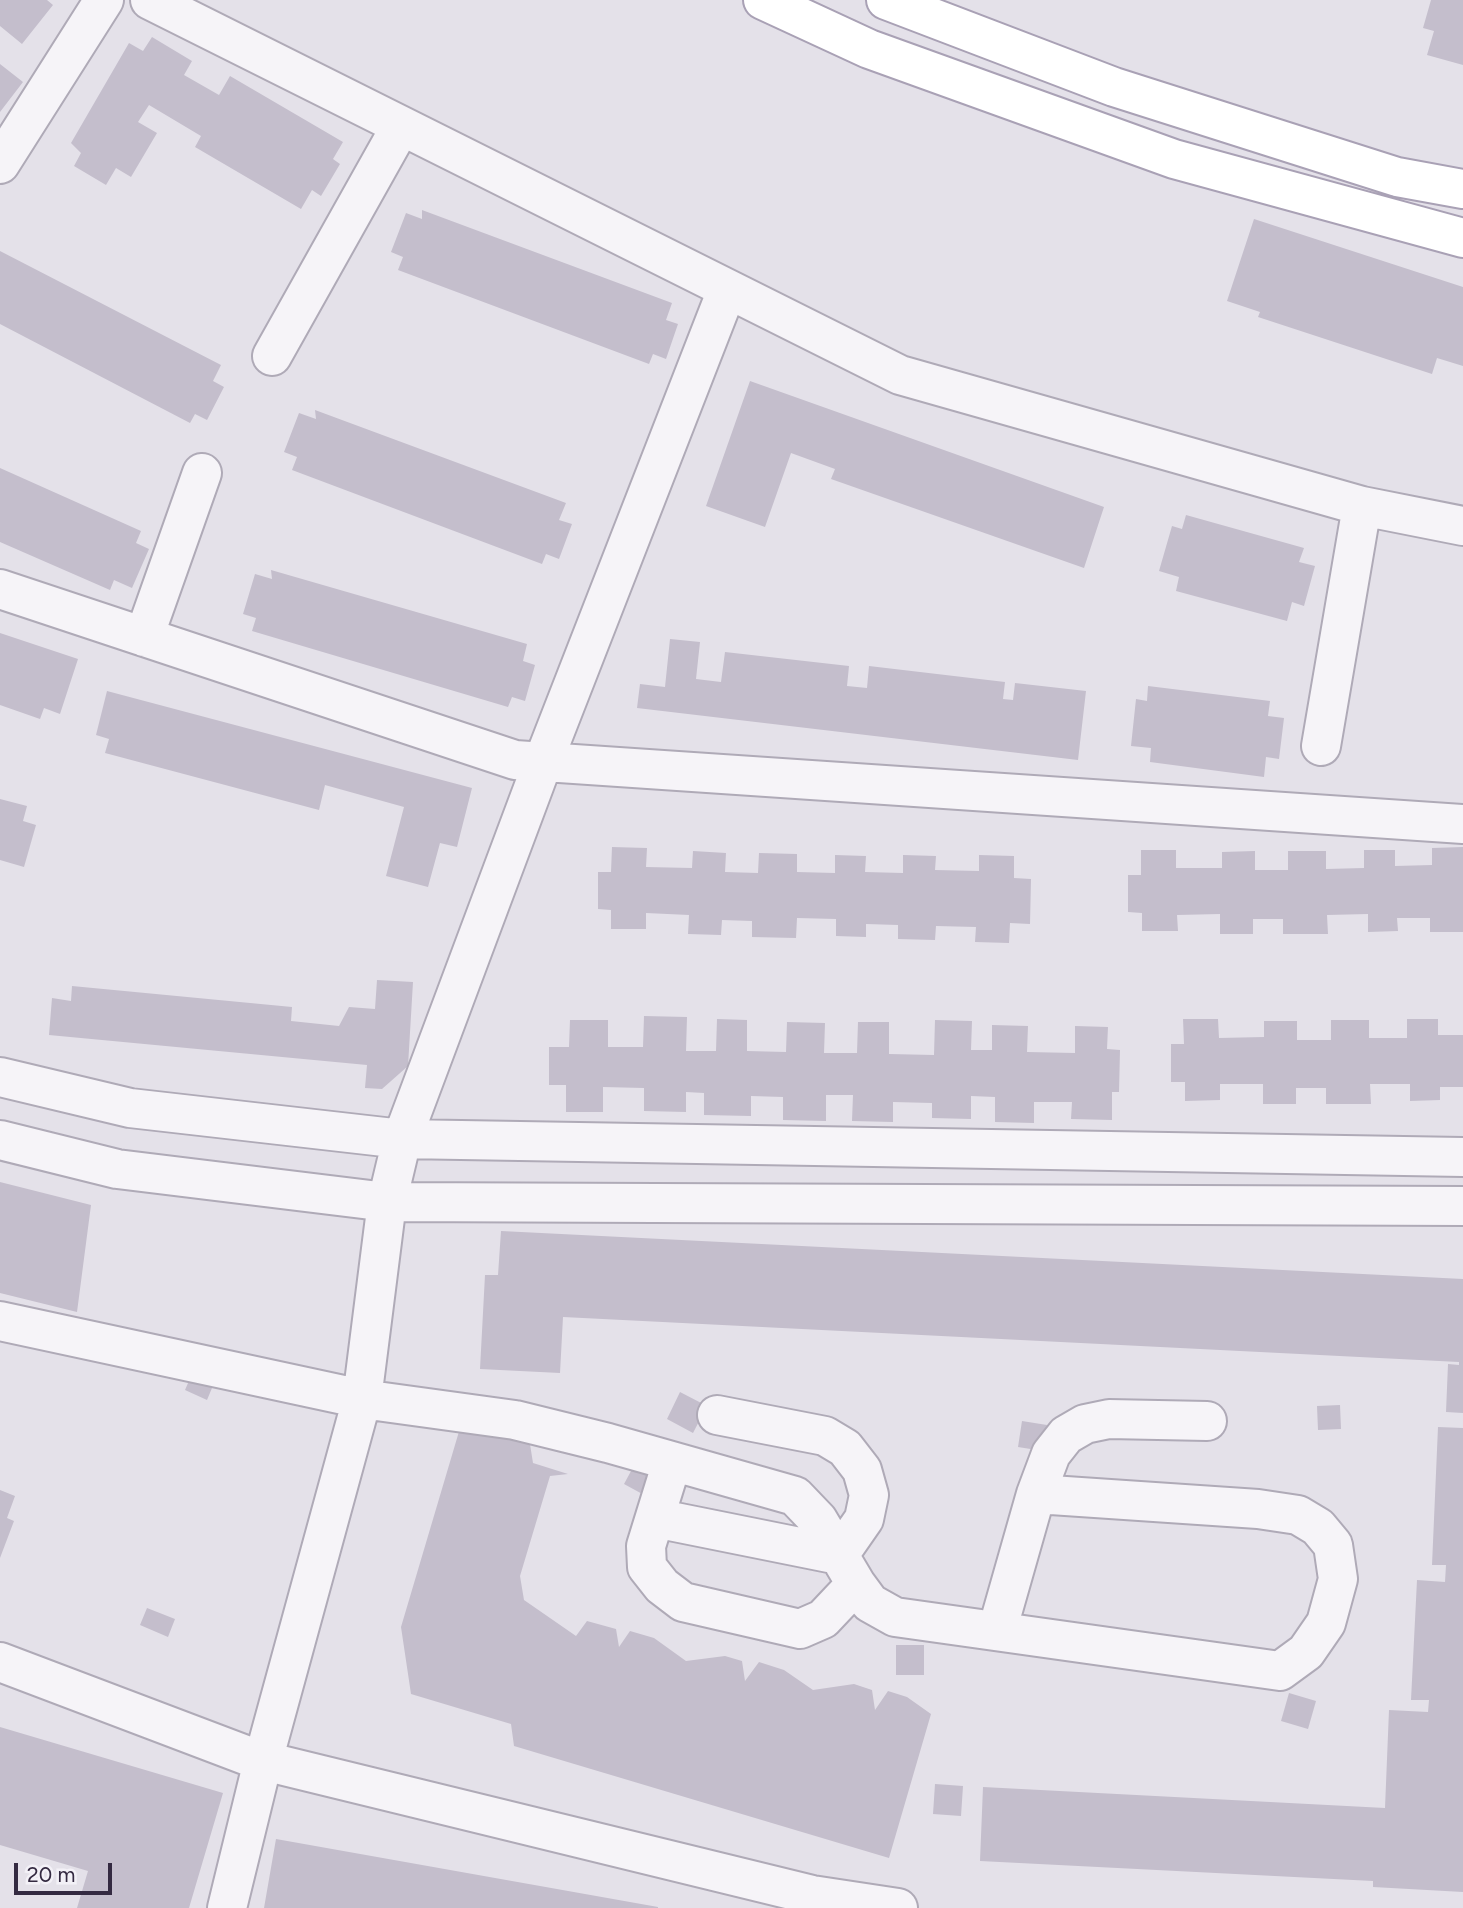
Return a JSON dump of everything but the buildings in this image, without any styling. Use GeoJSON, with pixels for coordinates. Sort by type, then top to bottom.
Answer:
{"type":"FeatureCollection","features":[{"type":"Feature","properties":{"kind":"main road"},"geometry":{"type":"LineString","coordinates":[[763,0],[869,49],[1174,159],[1463,239]]}},
{"type":"Feature","properties":{"kind":"main road"},"geometry":{"type":"LineString","coordinates":[[886,0],[1127,91],[1397,177],[1463,189]]}},
{"type":"Feature","properties":{"kind":"street"},"geometry":{"type":"LineString","coordinates":[[0,164],[104,0]]}},
{"type":"Feature","properties":{"kind":"street"},"geometry":{"type":"LineString","coordinates":[[150,0],[900,375],[1362,506],[1463,526]]}},
{"type":"Feature","properties":{"kind":"street"},"geometry":{"type":"LineString","coordinates":[[272,356],[401,125]]}},
{"type":"Feature","properties":{"kind":"street"},"geometry":{"type":"LineString","coordinates":[[227,1908],[263,1761],[362,1399],[387,1202],[402,1139],[543,762],[727,290]]}},
{"type":"Feature","properties":{"kind":"street"},"geometry":{"type":"LineString","coordinates":[[144,637],[202,474]]}},
{"type":"Feature","properties":{"kind":"street"},"geometry":{"type":"LineString","coordinates":[[1321,746],[1362,506]]}},
{"type":"Feature","properties":{"kind":"street"},"geometry":{"type":"LineString","coordinates":[[0,589],[515,761],[1463,824]]}},
{"type":"Feature","properties":{"kind":"street"},"geometry":{"type":"LineString","coordinates":[[0,1077],[130,1108],[402,1139],[1463,1157]]}},
{"type":"Feature","properties":{"kind":"street"},"geometry":{"type":"LineString","coordinates":[[0,1140],[117,1169],[387,1202],[1463,1206]]}},
{"type":"Feature","properties":{"kind":"street"},"geometry":{"type":"LineString","coordinates":[[0,1321],[362,1399],[515,1420],[608,1443],[795,1496],[818,1520],[870,1603],[895,1617],[1280,1671],[1306,1651],[1326,1623],[1338,1579],[1333,1545],[1318,1527],[1298,1515],[1258,1509],[1036,1494]]}},
{"type":"Feature","properties":{"kind":"street"},"geometry":{"type":"LineString","coordinates":[[672,1462],[646,1546],[647,1567],[662,1586],[683,1602],[800,1629],[822,1619],[848,1569],[864,1519],[869,1495],[862,1470],[845,1448],[825,1436],[717,1415]]}},
{"type":"Feature","properties":{"kind":"street"},"geometry":{"type":"LineString","coordinates":[[997,1632],[1036,1494],[1051,1454],[1066,1435],[1085,1424],[1109,1419],[1208,1421]]}},
{"type":"Feature","properties":{"kind":"street"},"geometry":{"type":"LineString","coordinates":[[655,1518],[848,1569]]}},
{"type":"Feature","properties":{"kind":"street"},"geometry":{"type":"LineString","coordinates":[[0,1662],[263,1761],[812,1895],[898,1908]]}}]}
